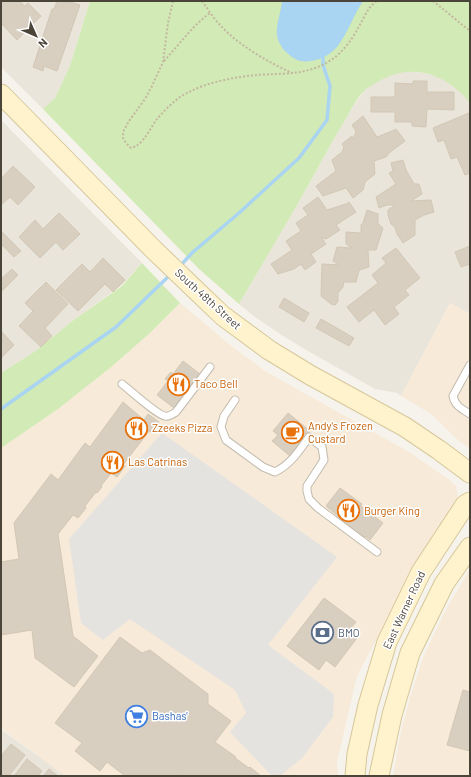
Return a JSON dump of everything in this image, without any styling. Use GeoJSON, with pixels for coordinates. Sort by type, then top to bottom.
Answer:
{"type":"FeatureCollection","features":[{"type":"Feature","properties":{"kind":"main road","name":"South 48th Street"},"geometry":{"type":"LineString","coordinates":[[1,94],[160,255],[223,316],[275,354],[405,428],[439,450],[470,473]]}},
{"type":"Feature","properties":{"kind":"main road","name":"East Warner Road"},"geometry":{"type":"LineString","coordinates":[[355,776],[368,705],[387,642],[421,572],[465,505],[470,502]]}},
{"type":"Feature","properties":{"kind":"main road"},"geometry":{"type":"LineString","coordinates":[[379,776],[392,716],[410,653],[444,584],[470,548]]}},
{"type":"Feature","properties":{"kind":"lane"},"geometry":{"type":"LineString","coordinates":[[470,365],[453,396],[457,406],[470,414]]}},
{"type":"Feature","properties":{"kind":"lane"},"geometry":{"type":"LineString","coordinates":[[122,384],[164,416],[171,415],[176,412],[210,367]]}},
{"type":"Feature","properties":{"kind":"lane"},"geometry":{"type":"LineString","coordinates":[[235,400],[224,416],[221,428],[226,440],[263,468],[275,472],[290,462],[309,437],[322,447],[324,460],[307,486],[309,499],[318,508],[377,552]]}},
{"type":"Feature","properties":{"kind":"path"},"geometry":{"type":"LineString","coordinates":[[173,1],[168,24],[163,62],[145,99],[128,121],[123,132],[123,138],[126,144],[131,148],[141,142],[157,119],[176,100],[201,86],[257,75],[293,73],[316,68],[333,59],[341,52],[358,29],[375,1]]}},
{"type":"Feature","properties":{"kind":"path"},"geometry":{"type":"LineString","coordinates":[[202,1],[210,13],[226,31],[243,45],[283,69],[293,73]]}},
{"type":"Feature","properties":{"kind":"path"},"geometry":{"type":"LineString","coordinates":[[433,1],[470,31]]}},
{"type":"Feature","properties":{"kind":"path"},"geometry":{"type":"LineString","coordinates":[[163,62],[184,37],[210,13]]}},
{"type":"Feature","properties":{"kind":"shaded area"},"geometry":{"type":"Polygon","coordinates":[[[1,1],[90,1],[70,66],[55,98],[43,109],[1,67],[1,1]]]}},
{"type":"Feature","properties":{"kind":"shaded area"},"geometry":{"type":"Polygon","coordinates":[[[408,71],[440,77],[465,96],[470,103],[470,314],[450,303],[401,396],[397,393],[375,389],[308,351],[255,317],[239,304],[354,105],[366,89],[383,78],[408,71]]]}},
{"type":"Feature","properties":{"kind":"shaded area"},"geometry":{"type":"Polygon","coordinates":[[[1,120],[142,263],[122,285],[75,319],[34,352],[1,373],[1,120]]]}},
{"type":"Feature","properties":{"kind":"shaded area"},"geometry":{"type":"Polygon","coordinates":[[[180,303],[229,344],[265,371],[409,452],[456,486],[458,499],[411,571],[383,628],[360,670],[356,680],[337,762],[338,776],[65,776],[1,728],[1,448],[58,409],[110,368],[150,333],[180,303]]]}},
{"type":"Feature","properties":{"kind":"shaded area"},"geometry":{"type":"Polygon","coordinates":[[[450,303],[470,314],[470,449],[458,440],[431,414],[401,396],[450,303]]]}},
{"type":"Feature","properties":{"kind":"shaded area"},"geometry":{"type":"Polygon","coordinates":[[[162,433],[337,557],[268,645],[334,694],[333,717],[302,758],[280,776],[272,776],[230,732],[246,713],[235,690],[130,619],[103,640],[81,623],[69,539],[162,433]]]}},
{"type":"Feature","properties":{"kind":"shaded area"},"geometry":{"type":"Polygon","coordinates":[[[470,569],[470,776],[393,776],[401,731],[423,658],[444,613],[470,569]]]}},
{"type":"Feature","properties":{"kind":"shaded area"},"geometry":{"type":"Polygon","coordinates":[[[1,729],[2,730],[66,776],[1,776],[1,729]]]}},
{"type":"Feature","properties":{"kind":"green space"},"geometry":{"type":"Polygon","coordinates":[[[90,1],[470,1],[470,103],[450,84],[427,74],[414,72],[389,76],[366,89],[360,95],[334,138],[296,207],[239,304],[199,269],[43,109],[55,98],[70,66],[90,1]]]}},
{"type":"Feature","properties":{"kind":"green space"},"geometry":{"type":"Polygon","coordinates":[[[142,263],[180,303],[150,333],[110,368],[58,409],[1,448],[1,373],[34,352],[75,319],[122,286],[142,263]]]}},
{"type":"Feature","properties":{"kind":"water"},"geometry":{"type":"Polygon","coordinates":[[[282,1],[363,1],[337,47],[329,54],[316,60],[306,61],[298,60],[291,56],[283,49],[278,41],[277,27],[282,1]]]}},
{"type":"Feature","properties":{"kind":"building"},"geometry":{"type":"Polygon","coordinates":[[[1,1],[19,1],[25,6],[28,3],[41,16],[17,40],[1,23],[1,1]]]}},
{"type":"Feature","properties":{"kind":"building"},"geometry":{"type":"Polygon","coordinates":[[[57,1],[67,1],[80,5],[57,71],[44,66],[43,71],[33,67],[52,9],[54,9],[57,1]]]}},
{"type":"Feature","properties":{"kind":"building"},"geometry":{"type":"Polygon","coordinates":[[[413,81],[427,81],[427,92],[454,92],[454,110],[427,109],[426,127],[412,126],[412,122],[395,122],[395,112],[371,112],[371,97],[395,97],[395,83],[413,84],[413,81]]]}},
{"type":"Feature","properties":{"kind":"building"},"geometry":{"type":"Polygon","coordinates":[[[469,113],[470,173],[465,175],[457,157],[451,159],[444,140],[438,142],[433,128],[469,113]]]}},
{"type":"Feature","properties":{"kind":"building"},"geometry":{"type":"Polygon","coordinates":[[[363,116],[377,137],[396,129],[405,141],[386,157],[374,161],[375,174],[365,182],[363,190],[353,198],[346,188],[323,196],[316,186],[336,171],[332,160],[342,152],[344,147],[342,144],[352,136],[354,139],[356,131],[352,125],[363,116]]]}},
{"type":"Feature","properties":{"kind":"building"},"geometry":{"type":"Polygon","coordinates":[[[403,160],[406,170],[414,184],[419,184],[422,194],[411,201],[431,200],[434,212],[415,220],[415,235],[403,243],[397,234],[395,227],[391,224],[388,215],[388,210],[395,205],[387,205],[379,208],[376,197],[396,184],[389,173],[393,171],[391,163],[403,160]]]}},
{"type":"Feature","properties":{"kind":"building"},"geometry":{"type":"Polygon","coordinates":[[[13,166],[35,187],[18,205],[10,197],[1,205],[1,179],[13,166]]]}},
{"type":"Feature","properties":{"kind":"building"},"geometry":{"type":"Polygon","coordinates":[[[318,197],[327,210],[349,202],[356,212],[336,225],[340,230],[326,239],[321,237],[326,244],[311,254],[316,262],[305,270],[301,264],[294,269],[278,274],[271,264],[292,250],[286,241],[301,231],[296,223],[308,215],[303,208],[318,197]]]}},
{"type":"Feature","properties":{"kind":"building"},"geometry":{"type":"Polygon","coordinates":[[[367,210],[378,214],[378,224],[383,228],[376,250],[368,250],[369,267],[359,270],[356,282],[344,282],[343,287],[338,293],[338,301],[335,305],[331,304],[321,296],[322,264],[339,265],[333,261],[337,247],[352,248],[346,244],[346,232],[361,233],[361,225],[367,210]]]}},
{"type":"Feature","properties":{"kind":"building"},"geometry":{"type":"Polygon","coordinates":[[[59,213],[80,234],[63,250],[56,242],[40,258],[19,237],[35,220],[43,229],[59,213]]]}},
{"type":"Feature","properties":{"kind":"building"},"geometry":{"type":"Polygon","coordinates":[[[1,231],[21,251],[14,257],[1,244],[1,231]]]}},
{"type":"Feature","properties":{"kind":"building"},"geometry":{"type":"Polygon","coordinates":[[[470,246],[470,264],[461,267],[455,252],[470,246]]]}},
{"type":"Feature","properties":{"kind":"building"},"geometry":{"type":"Polygon","coordinates":[[[396,248],[420,278],[405,290],[409,295],[394,307],[399,314],[385,325],[374,310],[359,322],[347,307],[378,283],[372,275],[386,263],[382,258],[396,248]]]}},
{"type":"Feature","properties":{"kind":"building"},"geometry":{"type":"Polygon","coordinates":[[[103,258],[125,280],[113,292],[105,284],[78,311],[56,290],[82,264],[90,272],[103,258]]]}},
{"type":"Feature","properties":{"kind":"building"},"geometry":{"type":"Polygon","coordinates":[[[12,269],[18,275],[1,292],[1,279],[12,269]]]}},
{"type":"Feature","properties":{"kind":"building"},"geometry":{"type":"Polygon","coordinates":[[[46,282],[68,304],[45,328],[52,336],[41,347],[19,326],[33,311],[25,303],[46,282]]]}},
{"type":"Feature","properties":{"kind":"building"},"geometry":{"type":"Polygon","coordinates":[[[284,298],[309,313],[304,322],[279,307],[284,298]]]}},
{"type":"Feature","properties":{"kind":"building"},"geometry":{"type":"Polygon","coordinates":[[[321,319],[354,338],[349,346],[316,328],[321,319]]]}},
{"type":"Feature","properties":{"kind":"building"},"geometry":{"type":"Polygon","coordinates":[[[1,331],[14,345],[2,357],[1,356],[1,331]]]}},
{"type":"Feature","properties":{"kind":"building"},"geometry":{"type":"Polygon","coordinates":[[[183,361],[200,374],[186,395],[185,394],[174,408],[157,395],[168,381],[165,379],[171,372],[173,374],[183,361]]]}},
{"type":"Feature","properties":{"kind":"building"},"geometry":{"type":"Polygon","coordinates":[[[123,402],[144,420],[148,414],[159,422],[151,432],[149,431],[123,465],[125,466],[117,477],[111,473],[101,486],[102,487],[85,506],[86,508],[78,518],[73,515],[58,534],[73,636],[98,656],[74,687],[35,658],[32,630],[1,635],[1,562],[19,559],[14,523],[51,474],[58,480],[85,443],[90,447],[123,402]]]}},
{"type":"Feature","properties":{"kind":"building"},"geometry":{"type":"Polygon","coordinates":[[[288,413],[310,431],[290,456],[272,441],[278,435],[273,431],[288,413]]]}},
{"type":"Feature","properties":{"kind":"building","name":"Burger King"},"geometry":{"type":"Polygon","coordinates":[[[340,488],[362,504],[361,506],[383,523],[370,540],[365,536],[363,538],[337,518],[338,516],[326,506],[340,488]]]}},
{"type":"Feature","properties":{"kind":"building"},"geometry":{"type":"Polygon","coordinates":[[[324,598],[356,622],[348,631],[357,638],[335,667],[326,660],[319,670],[287,646],[324,598]]]}},
{"type":"Feature","properties":{"kind":"building"},"geometry":{"type":"Polygon","coordinates":[[[120,637],[142,653],[150,650],[208,694],[208,704],[231,721],[215,742],[261,776],[184,776],[182,774],[181,776],[125,776],[107,762],[100,771],[75,751],[82,743],[55,723],[120,637]]]}},
{"type":"Feature","properties":{"kind":"building"},"geometry":{"type":"Polygon","coordinates":[[[463,690],[470,692],[470,751],[447,745],[463,690]]]}},
{"type":"Feature","properties":{"kind":"building"},"geometry":{"type":"Polygon","coordinates":[[[11,744],[25,755],[9,776],[1,776],[1,756],[11,744]]]}},
{"type":"Feature","properties":{"kind":"building"},"geometry":{"type":"Polygon","coordinates":[[[27,759],[42,771],[38,776],[14,776],[27,759]]]}},
{"type":"Feature","properties":{"kind":"building"},"geometry":{"type":"Polygon","coordinates":[[[49,769],[58,776],[43,776],[49,769]]]}},
{"type":"Feature","properties":{"kind":"waterway"},"geometry":{"type":"LineString","coordinates":[[179,267],[193,252],[239,213],[299,158],[327,120],[330,86],[321,54]]}},
{"type":"Feature","properties":{"kind":"waterway"},"geometry":{"type":"LineString","coordinates":[[1,409],[116,327],[171,274]]}},
{"type":"Feature","properties":{"kind":"place","name":"Taco Bell"},"geometry":{"type":"Point","coordinates":[178,384]}},
{"type":"Feature","properties":{"kind":"place","name":"Zzeeks Pizza"},"geometry":{"type":"Point","coordinates":[137,428]}},
{"type":"Feature","properties":{"kind":"place","name":"Andy's Frozen Custard"},"geometry":{"type":"Point","coordinates":[292,432]}},
{"type":"Feature","properties":{"kind":"place","name":"Las Catrinas"},"geometry":{"type":"Point","coordinates":[112,462]}},
{"type":"Feature","properties":{"kind":"place","name":"Burger King"},"geometry":{"type":"Point","coordinates":[349,511]}},
{"type":"Feature","properties":{"kind":"place","name":"BMO"},"geometry":{"type":"Point","coordinates":[322,633]}},
{"type":"Feature","properties":{"kind":"place","name":"Bashas'"},"geometry":{"type":"Point","coordinates":[136,716]}}]}
